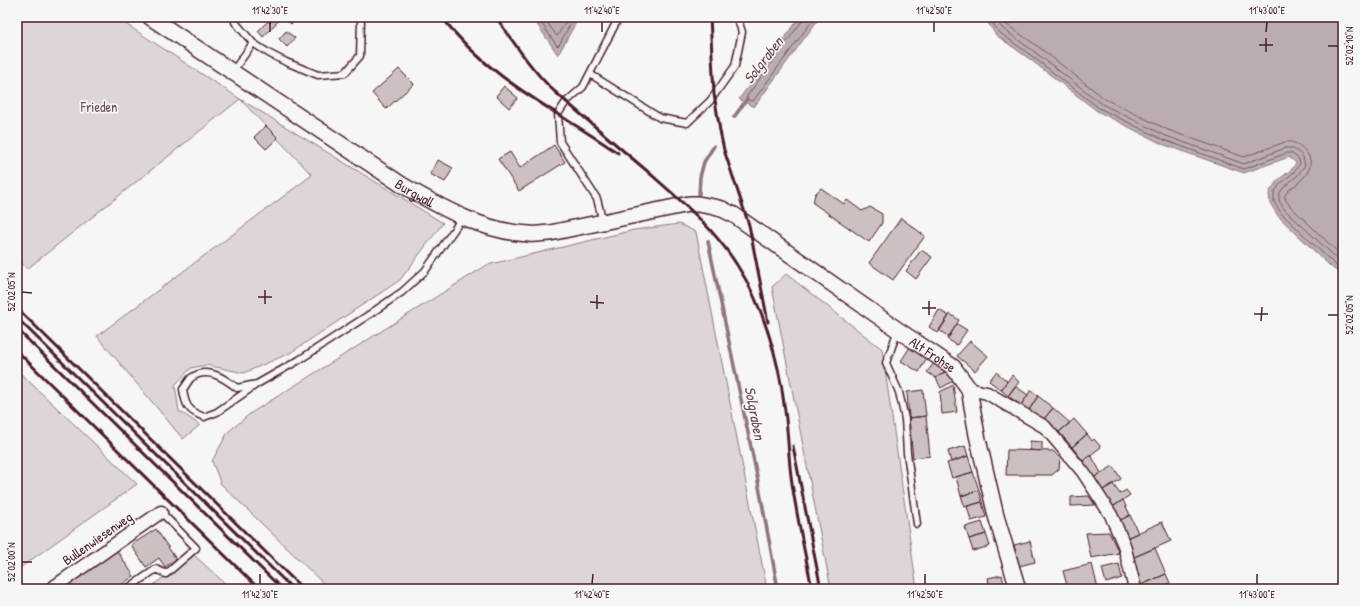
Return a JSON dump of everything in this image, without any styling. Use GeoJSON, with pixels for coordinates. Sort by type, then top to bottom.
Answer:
{"type":"FeatureCollection","features":[{"type":"Feature","properties":{"kind":"street","name":"Burgwall"},"geometry":{"type":"LineString","coordinates":[[150,17],[402,185],[440,206],[486,226],[511,232],[530,234],[550,233],[689,204],[707,205],[722,209]]}},
{"type":"Feature","properties":{"kind":"street","name":"Alt Frohse"},"geometry":{"type":"LineString","coordinates":[[722,209],[749,225],[953,367],[968,390],[996,516],[1018,589]]}},
{"type":"Feature","properties":{"kind":"street"},"geometry":{"type":"LineString","coordinates":[[968,390],[987,392],[1045,428],[1083,472],[1111,516],[1124,545],[1135,589]]}},
{"type":"Feature","properties":{"kind":"street","name":"Bullenwiesenweg"},"geometry":{"type":"LineString","coordinates":[[51,589],[161,512]]}},
{"type":"Feature","properties":{"kind":"lane"},"geometry":{"type":"LineString","coordinates":[[235,17],[235,22],[253,43],[280,59],[318,75],[345,73],[360,56],[360,17]]}},
{"type":"Feature","properties":{"kind":"lane"},"geometry":{"type":"LineString","coordinates":[[603,222],[597,199],[560,142],[558,114],[566,102],[583,87],[619,17]]}},
{"type":"Feature","properties":{"kind":"lane"},"geometry":{"type":"LineString","coordinates":[[590,74],[660,118],[687,123],[710,101],[735,66],[742,32],[737,17]]}},
{"type":"Feature","properties":{"kind":"lane"},"geometry":{"type":"LineString","coordinates":[[233,72],[253,43]]}},
{"type":"Feature","properties":{"kind":"lane"},"geometry":{"type":"LineString","coordinates":[[257,384],[237,388],[215,374],[201,374],[191,378],[183,389],[184,401],[193,413],[204,417],[217,412],[257,384],[299,360],[370,314],[402,292],[425,271],[462,216]]}},
{"type":"Feature","properties":{"kind":"lane"},"geometry":{"type":"LineString","coordinates":[[898,330],[886,363],[899,392],[905,419],[907,453],[916,524]]}},
{"type":"Feature","properties":{"kind":"lane"},"geometry":{"type":"LineString","coordinates":[[127,589],[156,569],[166,574],[196,548],[161,512]]}},
{"type":"Feature","properties":{"kind":"green space","name":"Frieden"},"geometry":{"type":"Polygon","coordinates":[[[17,17],[115,17],[240,99],[27,269],[17,258],[17,17]]]}},
{"type":"Feature","properties":{"kind":"green space"},"geometry":{"type":"Polygon","coordinates":[[[240,99],[443,223],[400,280],[290,353],[244,373],[206,365],[191,368],[175,385],[179,411],[200,425],[183,439],[97,336],[312,175],[240,99]]]}},
{"type":"Feature","properties":{"kind":"green space"},"geometry":{"type":"Polygon","coordinates":[[[679,224],[696,232],[767,589],[329,589],[221,484],[212,461],[228,432],[251,413],[487,265],[634,230],[679,224]]]}},
{"type":"Feature","properties":{"kind":"green space"},"geometry":{"type":"Polygon","coordinates":[[[786,274],[882,349],[917,589],[831,589],[772,287],[786,274]]]}},
{"type":"Feature","properties":{"kind":"green space"},"geometry":{"type":"Polygon","coordinates":[[[17,370],[137,484],[17,570],[17,370]]]}},
{"type":"Feature","properties":{"kind":"green space"},"geometry":{"type":"Polygon","coordinates":[[[194,555],[231,589],[148,589],[194,555]]]}},
{"type":"Feature","properties":{"kind":"water"},"geometry":{"type":"Polygon","coordinates":[[[532,17],[579,17],[558,55],[532,17]]]}},
{"type":"Feature","properties":{"kind":"water"},"geometry":{"type":"Polygon","coordinates":[[[800,17],[820,17],[754,107],[739,99],[800,17]]]}},
{"type":"Feature","properties":{"kind":"water"},"geometry":{"type":"Polygon","coordinates":[[[984,17],[1343,17],[1343,276],[1330,266],[1278,216],[1270,203],[1269,193],[1277,181],[1292,169],[1296,163],[1289,157],[1244,173],[1162,144],[1097,111],[996,35],[984,17]]]}},
{"type":"Feature","properties":{"kind":"building"},"geometry":{"type":"Polygon","coordinates":[[[283,17],[297,17],[297,18],[291,24],[283,17]]]}},
{"type":"Feature","properties":{"kind":"building"},"geometry":{"type":"Polygon","coordinates":[[[275,18],[278,21],[263,37],[258,31],[268,21],[270,23],[275,18]]]}},
{"type":"Feature","properties":{"kind":"building"},"geometry":{"type":"Polygon","coordinates":[[[286,31],[295,38],[287,47],[279,39],[286,31]]]}},
{"type":"Feature","properties":{"kind":"building"},"geometry":{"type":"Polygon","coordinates":[[[399,69],[414,84],[386,109],[372,93],[399,69]]]}},
{"type":"Feature","properties":{"kind":"building"},"geometry":{"type":"Polygon","coordinates":[[[504,86],[518,98],[509,108],[496,96],[504,86]]]}},
{"type":"Feature","properties":{"kind":"building"},"geometry":{"type":"Polygon","coordinates":[[[266,126],[278,138],[266,149],[254,137],[266,126]]]}},
{"type":"Feature","properties":{"kind":"building"},"geometry":{"type":"Polygon","coordinates":[[[554,145],[565,162],[519,191],[498,159],[510,152],[520,168],[554,145]]]}},
{"type":"Feature","properties":{"kind":"building"},"geometry":{"type":"Polygon","coordinates":[[[438,160],[453,168],[445,182],[430,174],[438,160]]]}},
{"type":"Feature","properties":{"kind":"building"},"geometry":{"type":"Polygon","coordinates":[[[821,188],[844,204],[847,200],[862,211],[870,207],[882,214],[882,223],[869,242],[813,203],[815,194],[821,188]]]}},
{"type":"Feature","properties":{"kind":"building"},"geometry":{"type":"Polygon","coordinates":[[[901,218],[925,236],[893,280],[869,263],[901,218]]]}},
{"type":"Feature","properties":{"kind":"building"},"geometry":{"type":"Polygon","coordinates":[[[921,250],[932,257],[916,279],[906,271],[921,250]]]}},
{"type":"Feature","properties":{"kind":"building"},"geometry":{"type":"Polygon","coordinates":[[[939,310],[949,316],[938,333],[929,327],[939,310]]]}},
{"type":"Feature","properties":{"kind":"building"},"geometry":{"type":"Polygon","coordinates":[[[950,314],[959,320],[949,337],[939,330],[950,314]]]}},
{"type":"Feature","properties":{"kind":"building"},"geometry":{"type":"Polygon","coordinates":[[[957,324],[967,330],[957,345],[947,339],[957,324]]]}},
{"type":"Feature","properties":{"kind":"building"},"geometry":{"type":"Polygon","coordinates":[[[970,341],[988,356],[975,371],[957,356],[970,341]]]}},
{"type":"Feature","properties":{"kind":"building"},"geometry":{"type":"Polygon","coordinates":[[[910,347],[927,357],[919,372],[901,361],[910,347]]]}},
{"type":"Feature","properties":{"kind":"building"},"geometry":{"type":"Polygon","coordinates":[[[935,362],[946,371],[936,378],[927,372],[935,362]]]}},
{"type":"Feature","properties":{"kind":"building"},"geometry":{"type":"Polygon","coordinates":[[[946,371],[953,381],[941,388],[936,378],[946,371]]]}},
{"type":"Feature","properties":{"kind":"building"},"geometry":{"type":"Polygon","coordinates":[[[996,372],[1007,381],[1001,390],[989,381],[996,372]]]}},
{"type":"Feature","properties":{"kind":"building"},"geometry":{"type":"Polygon","coordinates":[[[1012,375],[1019,382],[1008,396],[1001,390],[1012,375]]]}},
{"type":"Feature","properties":{"kind":"building"},"geometry":{"type":"Polygon","coordinates":[[[953,385],[957,412],[942,414],[940,392],[953,385]]]}},
{"type":"Feature","properties":{"kind":"building"},"geometry":{"type":"Polygon","coordinates":[[[1015,386],[1028,395],[1021,405],[1008,396],[1015,386]]]}},
{"type":"Feature","properties":{"kind":"building"},"geometry":{"type":"Polygon","coordinates":[[[923,390],[926,416],[909,418],[907,392],[923,390]]]}},
{"type":"Feature","properties":{"kind":"building"},"geometry":{"type":"Polygon","coordinates":[[[1031,390],[1038,396],[1029,410],[1021,405],[1031,390]]]}},
{"type":"Feature","properties":{"kind":"building"},"geometry":{"type":"Polygon","coordinates":[[[1038,396],[1053,408],[1043,420],[1029,410],[1038,396]]]}},
{"type":"Feature","properties":{"kind":"building"},"geometry":{"type":"Polygon","coordinates":[[[1053,408],[1070,423],[1059,432],[1043,420],[1053,408]]]}},
{"type":"Feature","properties":{"kind":"building"},"geometry":{"type":"Polygon","coordinates":[[[926,416],[930,456],[913,458],[909,418],[926,416]]]}},
{"type":"Feature","properties":{"kind":"building"},"geometry":{"type":"Polygon","coordinates":[[[1074,419],[1087,434],[1072,447],[1059,432],[1074,419]]]}},
{"type":"Feature","properties":{"kind":"building"},"geometry":{"type":"Polygon","coordinates":[[[1087,434],[1092,441],[1094,439],[1101,447],[1083,461],[1072,447],[1087,434]]]}},
{"type":"Feature","properties":{"kind":"building"},"geometry":{"type":"Polygon","coordinates":[[[1030,441],[1042,442],[1042,451],[1030,450],[1030,441]]]}},
{"type":"Feature","properties":{"kind":"building"},"geometry":{"type":"Polygon","coordinates":[[[965,446],[968,456],[951,462],[948,451],[965,446]]]}},
{"type":"Feature","properties":{"kind":"building"},"geometry":{"type":"Polygon","coordinates":[[[1007,450],[1053,451],[1060,458],[1059,469],[1052,475],[1006,475],[1007,450]]]}},
{"type":"Feature","properties":{"kind":"building"},"geometry":{"type":"Polygon","coordinates":[[[1091,455],[1101,473],[1093,478],[1083,461],[1091,455]]]}},
{"type":"Feature","properties":{"kind":"building"},"geometry":{"type":"Polygon","coordinates":[[[968,456],[973,472],[952,478],[947,463],[968,456]]]}},
{"type":"Feature","properties":{"kind":"building"},"geometry":{"type":"Polygon","coordinates":[[[1113,466],[1121,479],[1101,491],[1093,478],[1113,466]]]}},
{"type":"Feature","properties":{"kind":"building"},"geometry":{"type":"Polygon","coordinates":[[[973,472],[979,490],[961,496],[956,477],[973,472]]]}},
{"type":"Feature","properties":{"kind":"building"},"geometry":{"type":"Polygon","coordinates":[[[1113,484],[1120,494],[1126,490],[1130,495],[1111,508],[1101,491],[1113,484]]]}},
{"type":"Feature","properties":{"kind":"building"},"geometry":{"type":"Polygon","coordinates":[[[979,490],[982,502],[965,507],[961,496],[979,490]]]}},
{"type":"Feature","properties":{"kind":"building"},"geometry":{"type":"Polygon","coordinates":[[[1089,496],[1095,505],[1071,506],[1071,497],[1089,496]]]}},
{"type":"Feature","properties":{"kind":"building"},"geometry":{"type":"Polygon","coordinates":[[[1123,500],[1130,515],[1117,522],[1111,508],[1123,500]]]}},
{"type":"Feature","properties":{"kind":"building"},"geometry":{"type":"Polygon","coordinates":[[[982,502],[986,517],[971,521],[967,506],[982,502]]]}},
{"type":"Feature","properties":{"kind":"building"},"geometry":{"type":"Polygon","coordinates":[[[1130,515],[1138,533],[1124,539],[1117,522],[1130,515]]]}},
{"type":"Feature","properties":{"kind":"building"},"geometry":{"type":"Polygon","coordinates":[[[982,522],[986,534],[969,539],[965,527],[982,522]]]}},
{"type":"Feature","properties":{"kind":"building"},"geometry":{"type":"Polygon","coordinates":[[[1162,522],[1171,541],[1132,558],[1124,539],[1162,522]]]}},
{"type":"Feature","properties":{"kind":"building"},"geometry":{"type":"Polygon","coordinates":[[[156,529],[176,559],[165,567],[159,558],[146,567],[131,545],[156,529]]]}},
{"type":"Feature","properties":{"kind":"building"},"geometry":{"type":"Polygon","coordinates":[[[1109,532],[1119,553],[1091,558],[1086,533],[1109,532]]]}},
{"type":"Feature","properties":{"kind":"building"},"geometry":{"type":"Polygon","coordinates":[[[986,534],[990,546],[973,551],[969,539],[986,534]]]}},
{"type":"Feature","properties":{"kind":"building"},"geometry":{"type":"Polygon","coordinates":[[[1030,541],[1035,562],[1019,566],[1014,545],[1030,541]]]}},
{"type":"Feature","properties":{"kind":"building"},"geometry":{"type":"Polygon","coordinates":[[[1155,548],[1166,574],[1139,586],[1132,558],[1155,548]]]}},
{"type":"Feature","properties":{"kind":"building"},"geometry":{"type":"Polygon","coordinates":[[[117,551],[134,576],[115,589],[61,589],[117,551]]]}},
{"type":"Feature","properties":{"kind":"building"},"geometry":{"type":"Polygon","coordinates":[[[1092,564],[1098,589],[1068,589],[1063,571],[1092,564]]]}},
{"type":"Feature","properties":{"kind":"building"},"geometry":{"type":"Polygon","coordinates":[[[1119,564],[1122,578],[1106,583],[1102,568],[1119,564]]]}},
{"type":"Feature","properties":{"kind":"building"},"geometry":{"type":"Polygon","coordinates":[[[1166,574],[1170,583],[1156,589],[1140,589],[1139,586],[1166,574]]]}},
{"type":"Feature","properties":{"kind":"building"},"geometry":{"type":"Polygon","coordinates":[[[1002,575],[1005,589],[990,589],[988,578],[1002,575]]]}},
{"type":"Feature","properties":{"kind":"waterway","name":"Solgraben"},"geometry":{"type":"LineString","coordinates":[[734,117],[747,99]]}},
{"type":"Feature","properties":{"kind":"waterway","name":"Solgraben"},"geometry":{"type":"LineString","coordinates":[[699,194],[700,177],[704,162],[714,146]]}},
{"type":"Feature","properties":{"kind":"waterway","name":"Solgraben"},"geometry":{"type":"LineString","coordinates":[[708,241],[757,476],[778,589]]}},
{"type":"Feature","properties":{"kind":"railway"},"geometry":{"type":"LineString","coordinates":[[442,17],[460,39],[501,76],[618,153]]}},
{"type":"Feature","properties":{"kind":"railway"},"geometry":{"type":"LineString","coordinates":[[496,17],[523,56],[546,83],[695,214],[728,251],[746,280],[762,314],[774,351],[782,387],[793,490],[812,589]]}},
{"type":"Feature","properties":{"kind":"railway"},"geometry":{"type":"LineString","coordinates":[[710,17],[714,94],[720,131],[724,150],[749,225],[768,322]]}},
{"type":"Feature","properties":{"kind":"railway"},"geometry":{"type":"LineString","coordinates":[[17,308],[303,589]]}},
{"type":"Feature","properties":{"kind":"railway"},"geometry":{"type":"LineString","coordinates":[[17,318],[293,589]]}},
{"type":"Feature","properties":{"kind":"railway"},"geometry":{"type":"LineString","coordinates":[[17,329],[282,589]]}},
{"type":"Feature","properties":{"kind":"railway"},"geometry":{"type":"LineString","coordinates":[[17,351],[259,589]]}},
{"type":"Feature","properties":{"kind":"railway"},"geometry":{"type":"LineString","coordinates":[[793,446],[821,589]]}}]}
